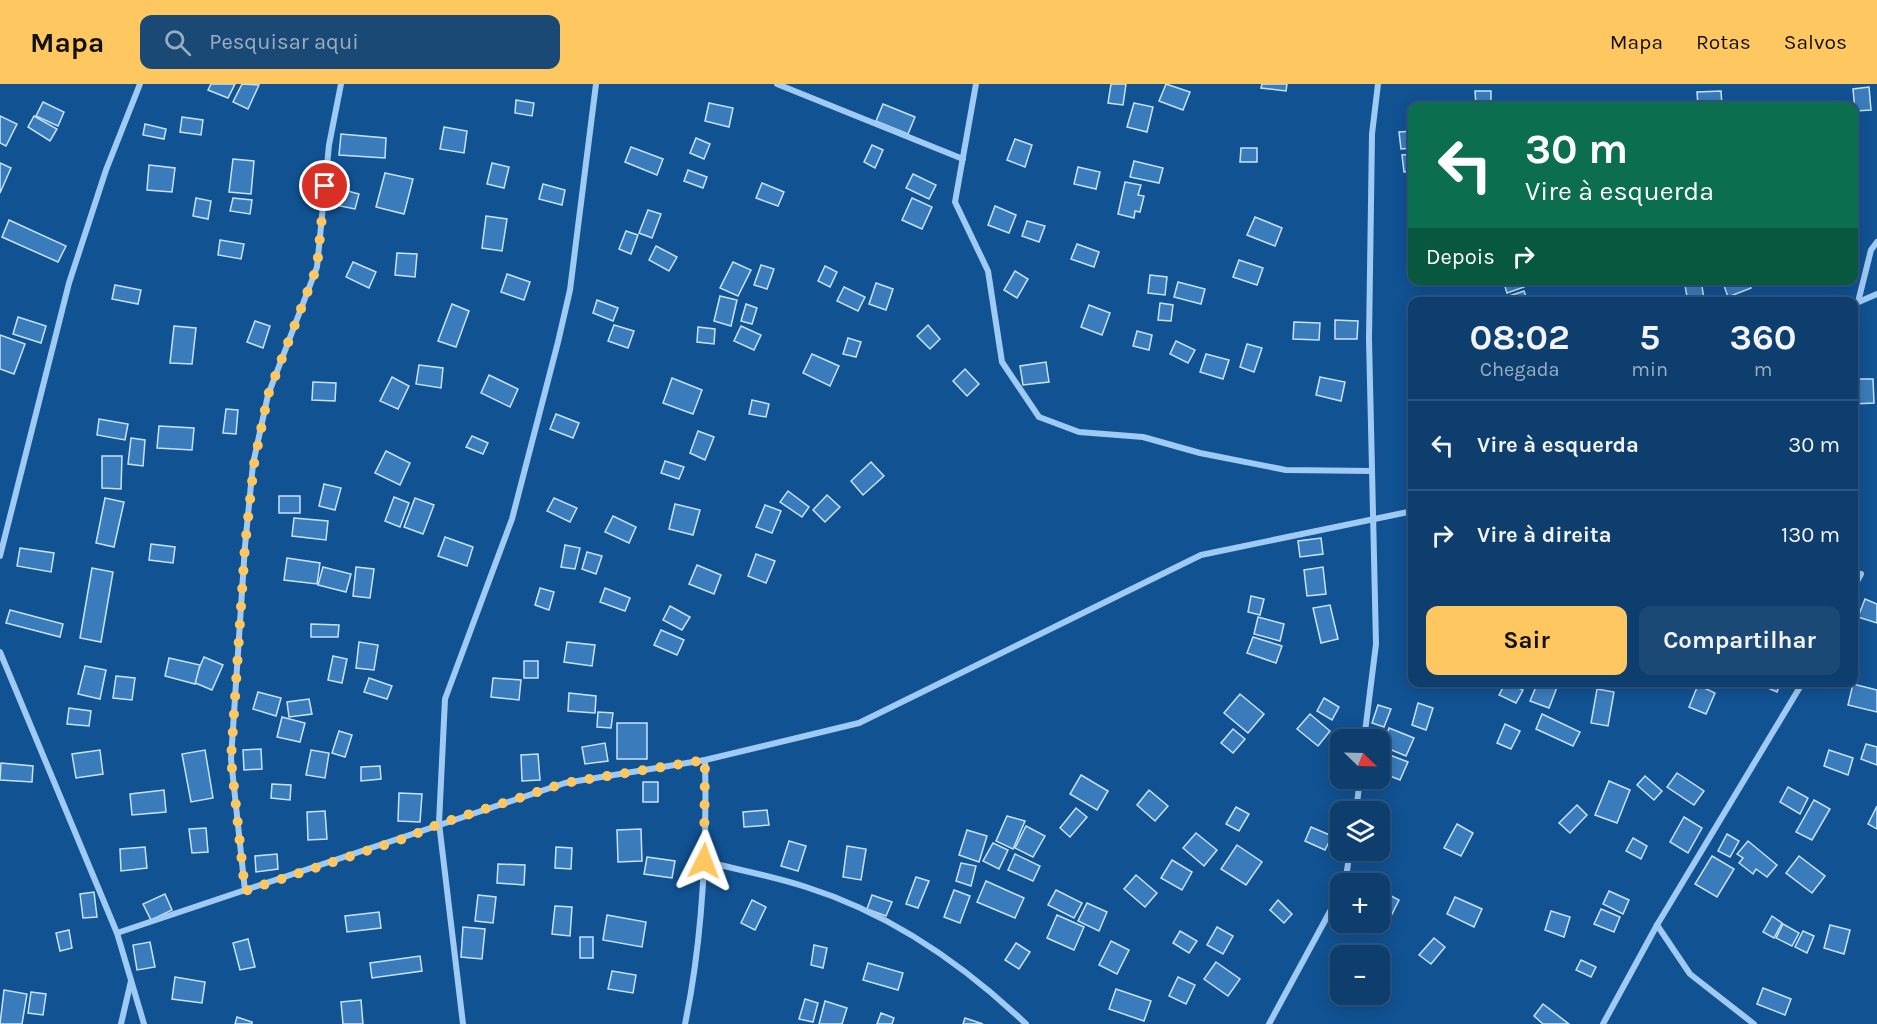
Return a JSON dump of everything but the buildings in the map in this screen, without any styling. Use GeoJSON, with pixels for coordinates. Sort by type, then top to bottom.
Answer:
{"type":"FeatureCollection","features":[{"type":"Feature","properties":{"kind":"street"},"geometry":{"type":"LineString","coordinates":[[0,556],[69,283],[106,170],[140,84]]}},
{"type":"Feature","properties":{"kind":"street"},"geometry":{"type":"LineString","coordinates":[[245,891],[231,759],[245,546],[254,464],[268,395],[317,267],[329,145],[341,84]]}},
{"type":"Feature","properties":{"kind":"street"},"geometry":{"type":"LineString","coordinates":[[463,1024],[439,824],[445,699],[512,519],[558,342],[570,290],[596,84]]}},
{"type":"Feature","properties":{"kind":"street"},"geometry":{"type":"LineString","coordinates":[[777,84],[963,159]]}},
{"type":"Feature","properties":{"kind":"street"},"geometry":{"type":"LineString","coordinates":[[976,84],[955,202],[988,271],[1002,362],[1039,417],[1079,432],[1143,437],[1200,453],[1286,470],[1372,471]]}},
{"type":"Feature","properties":{"kind":"street"},"geometry":{"type":"LineString","coordinates":[[1365,729],[1376,644],[1369,339],[1372,134],[1378,84]]}},
{"type":"Feature","properties":{"kind":"street"},"geometry":{"type":"LineString","coordinates":[[1858,297],[1871,250],[1877,242]]}},
{"type":"Feature","properties":{"kind":"street"},"geometry":{"type":"LineString","coordinates":[[1858,302],[1877,294]]}},
{"type":"Feature","properties":{"kind":"street"},"geometry":{"type":"LineString","coordinates":[[117,933],[565,783],[705,760],[860,723],[1201,555],[1408,512]]}},
{"type":"Feature","properties":{"kind":"street"},"geometry":{"type":"LineString","coordinates":[[1858,580],[1861,574]]}},
{"type":"Feature","properties":{"kind":"street"},"geometry":{"type":"LineString","coordinates":[[0,652],[117,933],[144,1024]]}},
{"type":"Feature","properties":{"kind":"street"},"geometry":{"type":"LineString","coordinates":[[1603,1024],[1657,925],[1800,687]]}},
{"type":"Feature","properties":{"kind":"street"},"geometry":{"type":"LineString","coordinates":[[685,1024],[691,995],[704,861],[705,760]]}},
{"type":"Feature","properties":{"kind":"street"},"geometry":{"type":"LineString","coordinates":[[704,861],[806,887],[855,906],[929,946],[993,993],[1026,1024]]}},
{"type":"Feature","properties":{"kind":"street"},"geometry":{"type":"LineString","coordinates":[[1269,1024],[1330,911]]}},
{"type":"Feature","properties":{"kind":"street"},"geometry":{"type":"LineString","coordinates":[[1657,925],[1690,974],[1754,1024]]}},
{"type":"Feature","properties":{"kind":"street"},"geometry":{"type":"LineString","coordinates":[[121,1024],[131,980]]}},
{"type":"Feature","properties":{"kind":"route"},"geometry":{"type":"LineString","coordinates":[[325,186],[317,267],[268,395],[254,464],[245,546],[231,759],[245,891],[565,783],[705,760],[704,861]]}}]}
